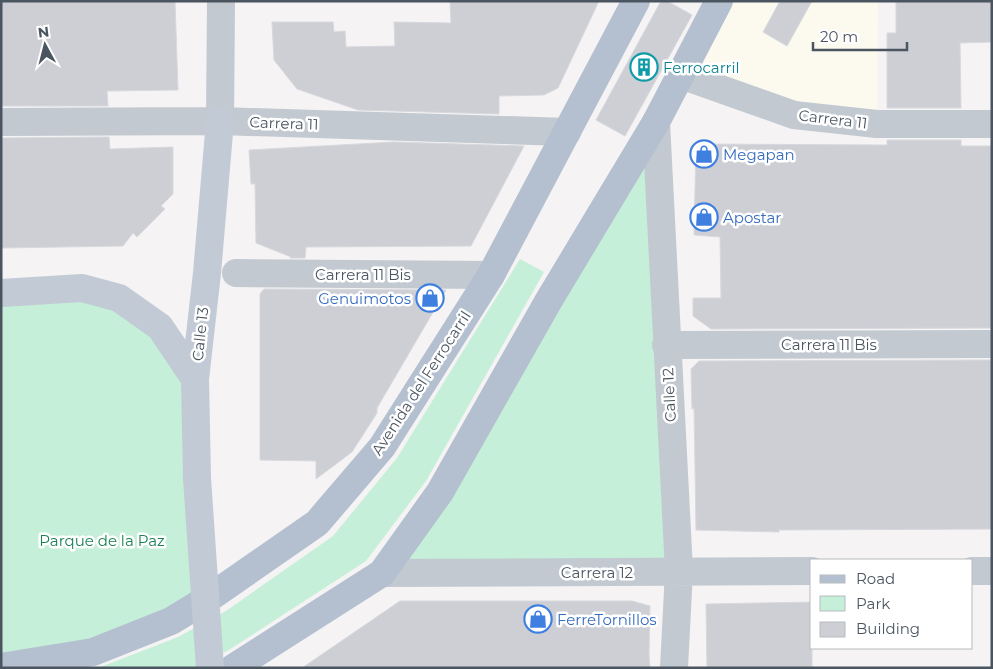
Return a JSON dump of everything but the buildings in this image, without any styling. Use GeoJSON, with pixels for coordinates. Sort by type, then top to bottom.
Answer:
{"type":"FeatureCollection","features":[{"type":"Feature","properties":{"kind":"main road","name":"Avenida del Ferrocarril"},"geometry":{"type":"LineString","coordinates":[[1,667],[93,652],[171,621],[208,598],[317,523],[382,447],[491,275],[636,1]]}},
{"type":"Feature","properties":{"kind":"main road"},"geometry":{"type":"LineString","coordinates":[[234,668],[382,573],[440,492],[549,300],[656,122],[720,1]]}},
{"type":"Feature","properties":{"kind":"main road","name":"Calle 13"},"geometry":{"type":"LineString","coordinates":[[210,668],[197,478],[195,379],[207,273],[220,121]]}},
{"type":"Feature","properties":{"kind":"main road"},"geometry":{"type":"LineString","coordinates":[[1,293],[82,288],[119,298],[160,327],[195,379]]}},
{"type":"Feature","properties":{"kind":"street","name":"Calle 13"},"geometry":{"type":"LineString","coordinates":[[220,121],[221,1]]}},
{"type":"Feature","properties":{"kind":"street","name":"Carrera 11"},"geometry":{"type":"LineString","coordinates":[[681,75],[794,116],[877,124],[992,124]]}},
{"type":"Feature","properties":{"kind":"street","name":"Carrera 11"},"geometry":{"type":"LineString","coordinates":[[1,122],[220,121],[567,132]]}},
{"type":"Feature","properties":{"kind":"street","name":"Calle 12"},"geometry":{"type":"LineString","coordinates":[[656,122],[678,571],[674,668]]}},
{"type":"Feature","properties":{"kind":"street","name":"Carrera 11 Bis"},"geometry":{"type":"LineString","coordinates":[[236,273],[491,275]]}},
{"type":"Feature","properties":{"kind":"street","name":"Carrera 11 Bis"},"geometry":{"type":"LineString","coordinates":[[666,345],[992,344]]}},
{"type":"Feature","properties":{"kind":"street","name":"Carrera 12"},"geometry":{"type":"LineString","coordinates":[[382,573],[810,571]]}},
{"type":"Feature","properties":{"kind":"street"},"geometry":{"type":"LineString","coordinates":[[973,571],[992,571]]}},
{"type":"Feature","properties":{"kind":"shaded area"},"geometry":{"type":"Polygon","coordinates":[[[719,1],[878,1],[877,124],[681,75],[719,1]]]}},
{"type":"Feature","properties":{"kind":"green space"},"geometry":{"type":"Polygon","coordinates":[[[656,122],[679,571],[382,573],[656,122]]]}},
{"type":"Feature","properties":{"kind":"green space"},"geometry":{"type":"Polygon","coordinates":[[[520,259],[544,272],[426,481],[366,561],[232,648],[197,668],[98,668],[178,637],[226,611],[333,536],[397,458],[520,259]]]}},
{"type":"Feature","properties":{"kind":"green space","name":"Parque de la Paz"},"geometry":{"type":"Polygon","coordinates":[[[1,293],[119,298],[195,379],[209,598],[171,621],[1,667],[1,293]]]}},
{"type":"Feature","properties":{"kind":"place","name":"Ferrocarril"},"geometry":{"type":"Point","coordinates":[644,67]}},
{"type":"Feature","properties":{"kind":"place","name":"Megapan"},"geometry":{"type":"Point","coordinates":[704,154]}},
{"type":"Feature","properties":{"kind":"place","name":"Apostar"},"geometry":{"type":"Point","coordinates":[704,217]}},
{"type":"Feature","properties":{"kind":"place","name":"Genuimotos"},"geometry":{"type":"Point","coordinates":[430,298]}},
{"type":"Feature","properties":{"kind":"place","name":"FerreTornillos"},"geometry":{"type":"Point","coordinates":[538,619]}}]}
